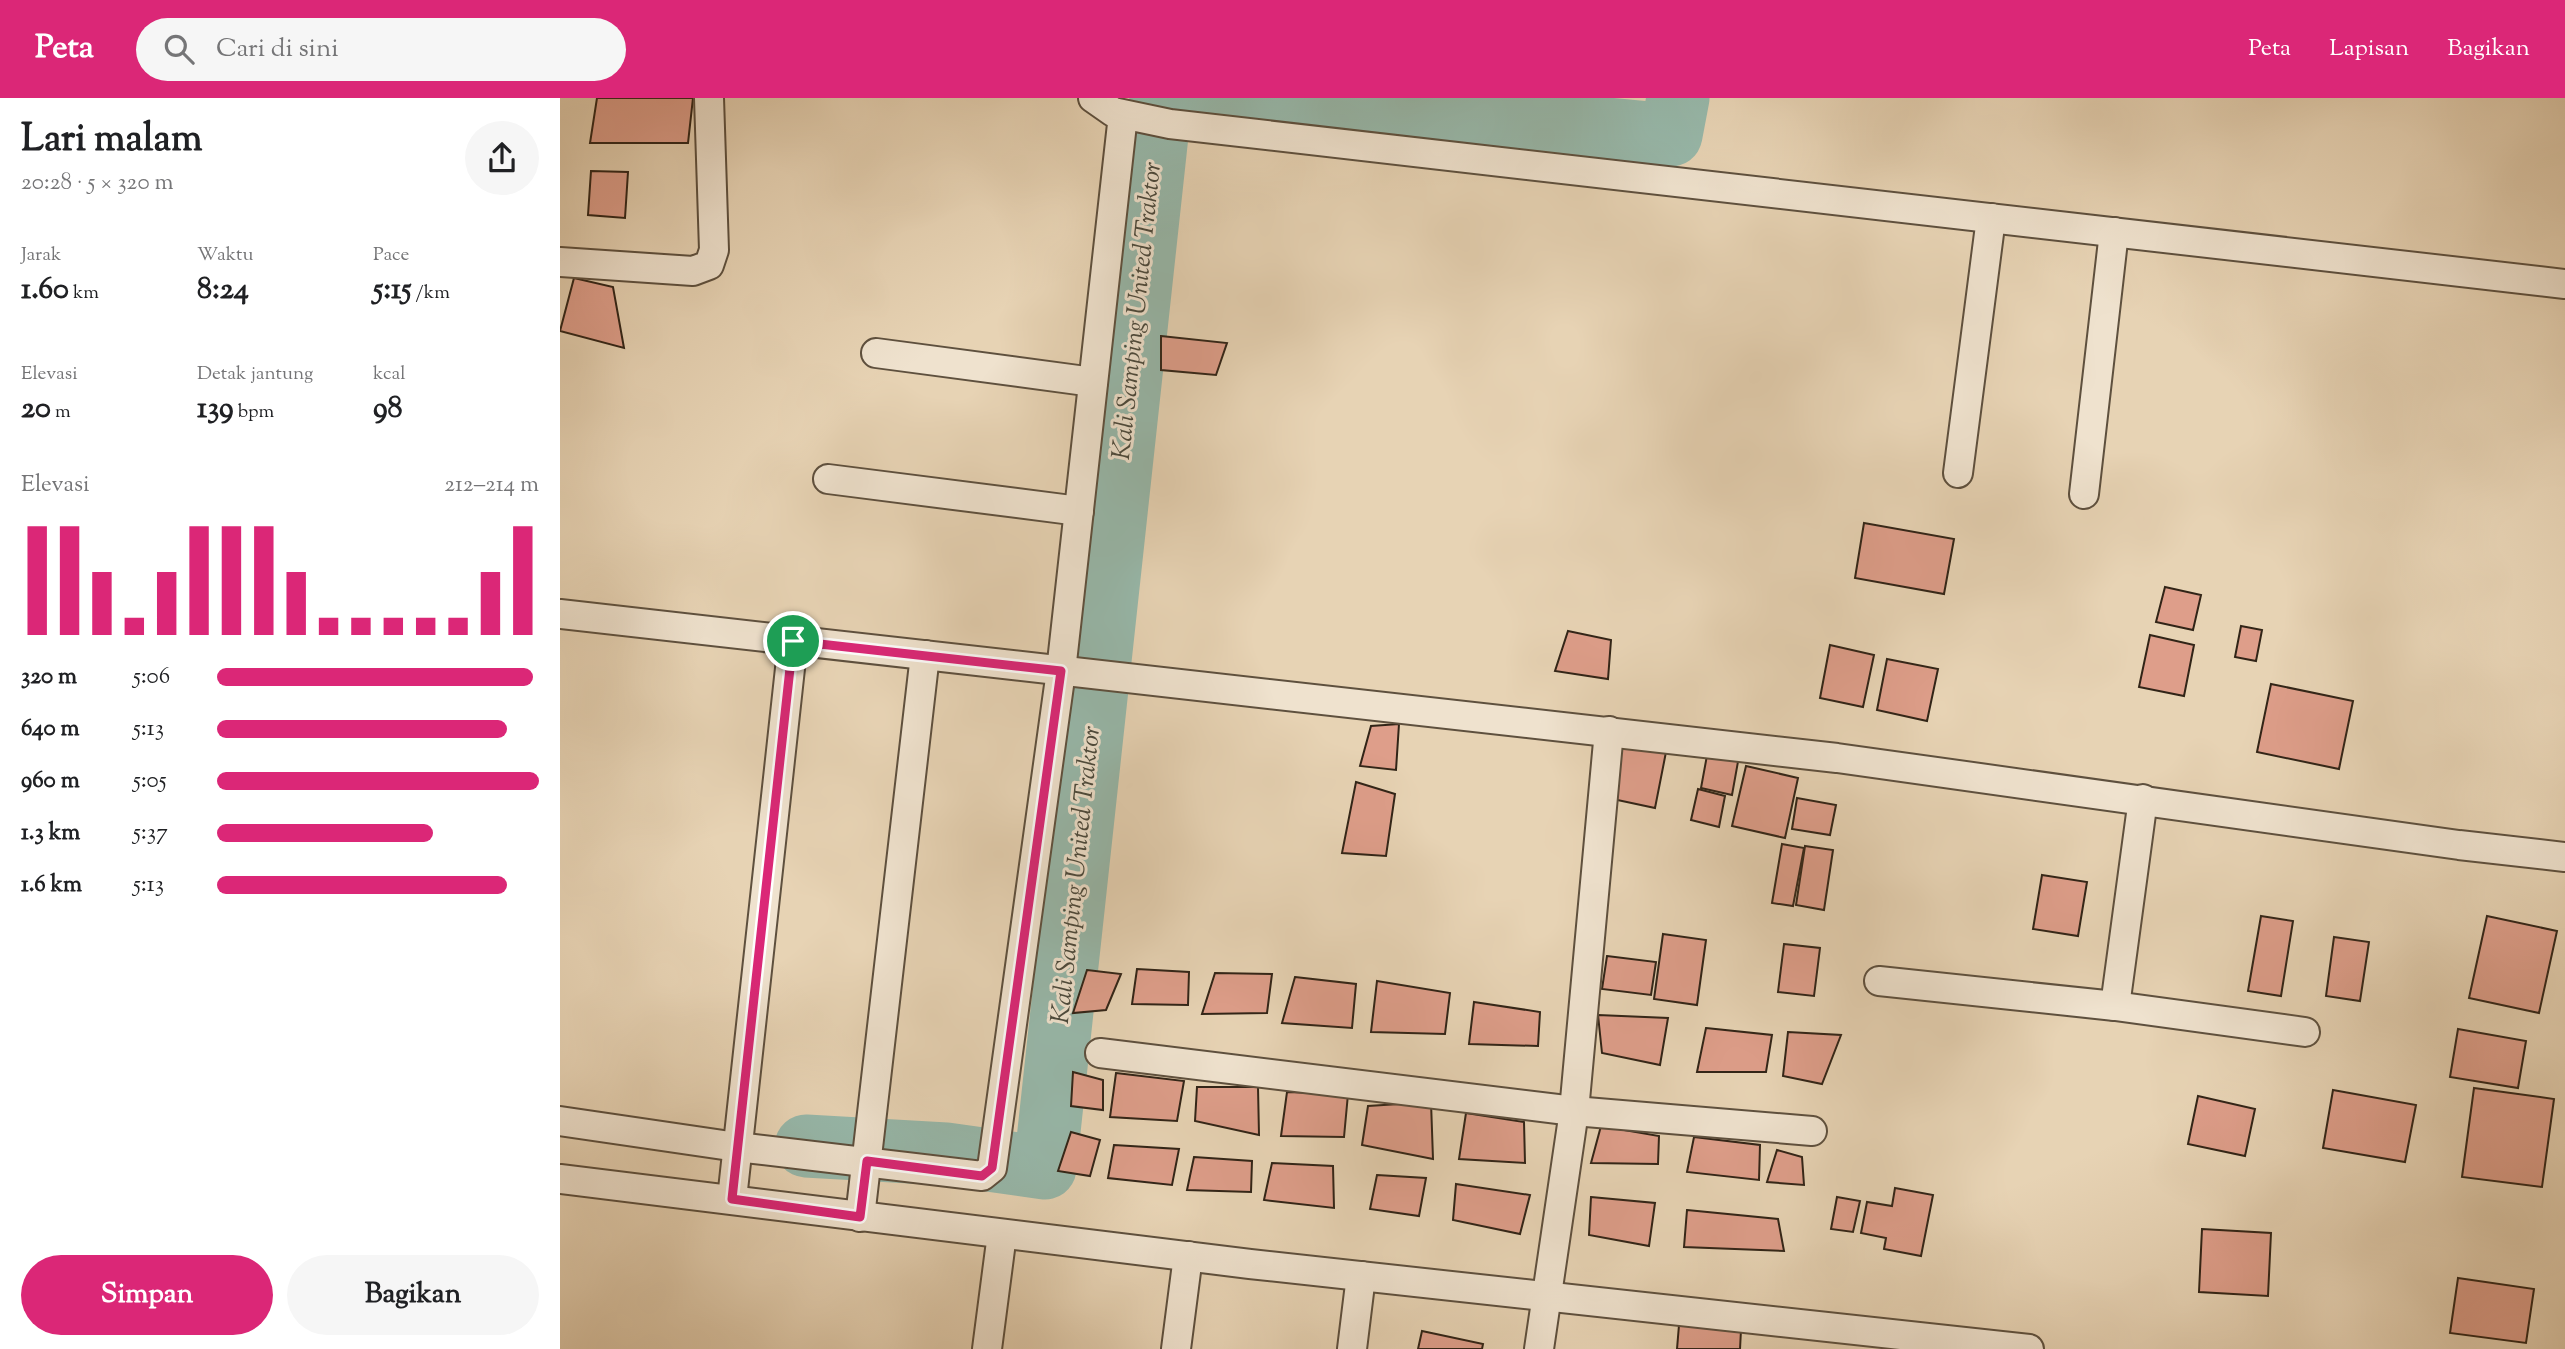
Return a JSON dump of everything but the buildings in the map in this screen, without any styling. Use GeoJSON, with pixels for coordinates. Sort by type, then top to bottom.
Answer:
{"type":"FeatureCollection","features":[{"type":"Feature","properties":{"kind":"street"},"geometry":{"type":"LineString","coordinates":[[560,262],[693,271],[709,265],[714,250],[709,98]]}},
{"type":"Feature","properties":{"kind":"street"},"geometry":{"type":"LineString","coordinates":[[1093,98],[1129,117],[1170,124],[2565,284]]}},
{"type":"Feature","properties":{"kind":"street"},"geometry":{"type":"LineString","coordinates":[[560,1178],[734,1171],[863,1188],[982,1176],[992,1168],[1068,672],[1079,511],[1093,382],[1129,117]]}},
{"type":"Feature","properties":{"kind":"street"},"geometry":{"type":"LineString","coordinates":[[1958,473],[1990,218]]}},
{"type":"Feature","properties":{"kind":"street"},"geometry":{"type":"LineString","coordinates":[[2084,494],[2114,232]]}},
{"type":"Feature","properties":{"kind":"street"},"geometry":{"type":"LineString","coordinates":[[876,353],[1093,382]]}},
{"type":"Feature","properties":{"kind":"street"},"geometry":{"type":"LineString","coordinates":[[828,479],[1079,511]]}},
{"type":"Feature","properties":{"kind":"street"},"geometry":{"type":"LineString","coordinates":[[560,614],[1609,731],[2143,799],[2459,845],[2565,857]]}},
{"type":"Feature","properties":{"kind":"street"},"geometry":{"type":"LineString","coordinates":[[734,1171],[793,641]]}},
{"type":"Feature","properties":{"kind":"street"},"geometry":{"type":"LineString","coordinates":[[863,1188],[925,656]]}},
{"type":"Feature","properties":{"kind":"street"},"geometry":{"type":"LineString","coordinates":[[1539,1349],[1574,1111],[1609,731]]}},
{"type":"Feature","properties":{"kind":"street"},"geometry":{"type":"LineString","coordinates":[[2115,1006],[2143,799]]}},
{"type":"Feature","properties":{"kind":"street"},"geometry":{"type":"LineString","coordinates":[[1879,981],[2115,1006],[2305,1032]]}},
{"type":"Feature","properties":{"kind":"street"},"geometry":{"type":"LineString","coordinates":[[1100,1053],[1574,1111],[1812,1130]]}},
{"type":"Feature","properties":{"kind":"street"},"geometry":{"type":"LineString","coordinates":[[560,1121],[734,1171],[863,1188],[1002,1234],[2029,1349]]}},
{"type":"Feature","properties":{"kind":"street"},"geometry":{"type":"LineString","coordinates":[[987,1349],[1002,1234]]}},
{"type":"Feature","properties":{"kind":"street"},"geometry":{"type":"LineString","coordinates":[[1176,1349],[1188,1256]]}},
{"type":"Feature","properties":{"kind":"street"},"geometry":{"type":"LineString","coordinates":[[1352,1349],[1361,1276]]}},
{"type":"Feature","properties":{"kind":"waterway","name":"Kali Samping United Traktor"},"geometry":{"type":"LineString","coordinates":[[806,1146],[946,1154],[1045,1168],[1161,98]]}},
{"type":"Feature","properties":{"kind":"waterway","name":"Kali Samping United Traktor"},"geometry":{"type":"LineString","coordinates":[[1212,98],[1394,109],[1671,135],[1678,98]]}},
{"type":"Feature","properties":{"kind":"route"},"geometry":{"type":"LineString","coordinates":[[793,641],[1061,671],[992,1168],[982,1176],[867,1161],[860,1217],[732,1199],[793,641]]}}]}
